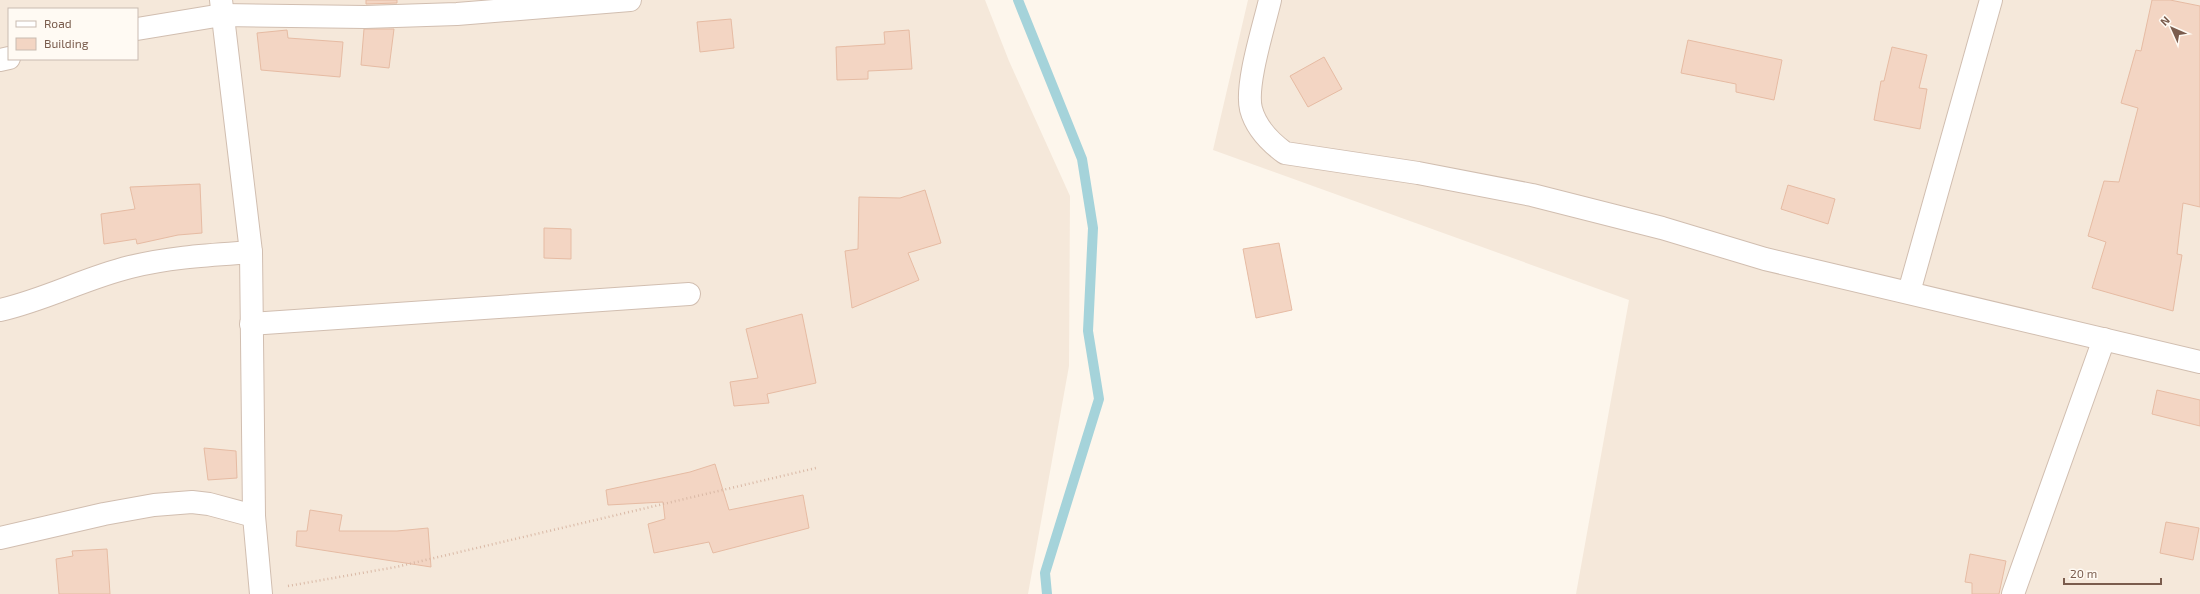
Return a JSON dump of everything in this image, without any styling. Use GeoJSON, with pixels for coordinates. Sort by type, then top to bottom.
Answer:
{"type":"FeatureCollection","features":[{"type":"Feature","properties":{"kind":"street"},"geometry":{"type":"LineString","coordinates":[[138,29],[221,7],[366,17],[457,14],[630,0]]}},
{"type":"Feature","properties":{"kind":"street"},"geometry":{"type":"LineString","coordinates":[[1270,0],[1251,83],[1251,109],[1259,127],[1273,144],[1284,153],[1418,174],[1532,195],[1662,228],[1765,259],[2200,362]]}},
{"type":"Feature","properties":{"kind":"street"},"geometry":{"type":"LineString","coordinates":[[1909,292],[1991,0]]}},
{"type":"Feature","properties":{"kind":"street"},"geometry":{"type":"LineString","coordinates":[[221,7],[251,252],[254,516],[262,592]]}},
{"type":"Feature","properties":{"kind":"street"},"geometry":{"type":"LineString","coordinates":[[0,310],[44,297],[129,267],[173,258],[251,252]]}},
{"type":"Feature","properties":{"kind":"street"},"geometry":{"type":"LineString","coordinates":[[251,324],[689,294]]}},
{"type":"Feature","properties":{"kind":"street"},"geometry":{"type":"LineString","coordinates":[[2013,594],[2104,339]]}},
{"type":"Feature","properties":{"kind":"street"},"geometry":{"type":"LineString","coordinates":[[0,538],[104,514],[154,505],[192,502],[209,504],[254,516]]}},
{"type":"Feature","properties":{"kind":"path"},"geometry":{"type":"LineString","coordinates":[[262,592],[396,567],[816,468]]}},
{"type":"Feature","properties":{"kind":"shaded area"},"geometry":{"type":"Polygon","coordinates":[[[0,0],[985,0],[1009,61],[1070,196],[1069,366],[1028,594],[0,594],[0,0]]]}},
{"type":"Feature","properties":{"kind":"shaded area"},"geometry":{"type":"Polygon","coordinates":[[[1248,0],[2200,0],[2200,594],[1576,594],[1629,300],[1213,150],[1248,0]]]}},
{"type":"Feature","properties":{"kind":"building"},"geometry":{"type":"Polygon","coordinates":[[[366,0],[397,0],[397,3],[366,4],[366,0]]]}},
{"type":"Feature","properties":{"kind":"building"},"geometry":{"type":"Polygon","coordinates":[[[2152,0],[2170,0],[2200,6],[2200,207],[2183,203],[2177,254],[2182,255],[2173,311],[2092,288],[2106,242],[2088,236],[2104,181],[2119,182],[2138,108],[2121,103],[2136,50],[2141,51],[2152,0]]]}},
{"type":"Feature","properties":{"kind":"building"},"geometry":{"type":"Polygon","coordinates":[[[731,19],[734,48],[700,52],[697,22],[731,19]]]}},
{"type":"Feature","properties":{"kind":"building"},"geometry":{"type":"Polygon","coordinates":[[[364,29],[394,29],[389,68],[361,65],[364,29]]]}},
{"type":"Feature","properties":{"kind":"building"},"geometry":{"type":"Polygon","coordinates":[[[287,30],[288,38],[343,42],[340,77],[261,70],[257,33],[287,30]]]}},
{"type":"Feature","properties":{"kind":"building"},"geometry":{"type":"Polygon","coordinates":[[[909,30],[912,69],[868,71],[868,79],[837,80],[836,47],[885,44],[884,32],[909,30]]]}},
{"type":"Feature","properties":{"kind":"building"},"geometry":{"type":"Polygon","coordinates":[[[1688,40],[1782,60],[1774,100],[1736,92],[1736,84],[1681,73],[1688,40]]]}},
{"type":"Feature","properties":{"kind":"building"},"geometry":{"type":"Polygon","coordinates":[[[1892,47],[1927,55],[1919,88],[1927,89],[1920,129],[1874,120],[1881,81],[1884,81],[1892,47]]]}},
{"type":"Feature","properties":{"kind":"building"},"geometry":{"type":"Polygon","coordinates":[[[1324,57],[1342,89],[1308,107],[1290,76],[1324,57]]]}},
{"type":"Feature","properties":{"kind":"building"},"geometry":{"type":"Polygon","coordinates":[[[200,184],[202,233],[178,235],[137,244],[136,239],[104,244],[101,214],[135,209],[130,187],[200,184]]]}},
{"type":"Feature","properties":{"kind":"building"},"geometry":{"type":"Polygon","coordinates":[[[1788,185],[1835,199],[1828,224],[1781,209],[1788,185]]]}},
{"type":"Feature","properties":{"kind":"building"},"geometry":{"type":"Polygon","coordinates":[[[925,190],[941,243],[908,253],[919,280],[852,308],[845,251],[858,249],[859,197],[900,198],[925,190]]]}},
{"type":"Feature","properties":{"kind":"building"},"geometry":{"type":"Polygon","coordinates":[[[544,228],[571,229],[571,259],[544,258],[544,228]]]}},
{"type":"Feature","properties":{"kind":"building"},"geometry":{"type":"Polygon","coordinates":[[[1279,243],[1292,310],[1256,318],[1243,249],[1279,243]]]}},
{"type":"Feature","properties":{"kind":"building"},"geometry":{"type":"Polygon","coordinates":[[[802,314],[816,383],[767,394],[769,403],[734,406],[730,382],[758,378],[746,329],[802,314]]]}},
{"type":"Feature","properties":{"kind":"building"},"geometry":{"type":"Polygon","coordinates":[[[2157,390],[2200,400],[2200,426],[2152,414],[2157,390]]]}},
{"type":"Feature","properties":{"kind":"building"},"geometry":{"type":"Polygon","coordinates":[[[204,448],[236,451],[237,478],[208,480],[204,448]]]}},
{"type":"Feature","properties":{"kind":"building"},"geometry":{"type":"Polygon","coordinates":[[[715,464],[729,510],[803,495],[809,528],[713,553],[709,542],[654,553],[648,524],[665,519],[663,502],[608,505],[606,490],[690,472],[715,464]]]}},
{"type":"Feature","properties":{"kind":"building"},"geometry":{"type":"Polygon","coordinates":[[[310,510],[342,515],[339,531],[397,531],[428,528],[431,567],[296,546],[297,531],[307,531],[310,510]]]}},
{"type":"Feature","properties":{"kind":"building"},"geometry":{"type":"Polygon","coordinates":[[[2166,522],[2199,528],[2193,560],[2160,553],[2166,522]]]}},
{"type":"Feature","properties":{"kind":"building"},"geometry":{"type":"Polygon","coordinates":[[[107,549],[110,594],[59,594],[56,559],[73,556],[72,551],[107,549]]]}},
{"type":"Feature","properties":{"kind":"building"},"geometry":{"type":"Polygon","coordinates":[[[1970,554],[2006,561],[1999,594],[1972,594],[1972,583],[1965,582],[1970,554]]]}},
{"type":"Feature","properties":{"kind":"waterway"},"geometry":{"type":"LineString","coordinates":[[1018,0],[1082,159],[1093,228],[1088,331],[1099,399],[1045,573],[1047,594]]}}]}
